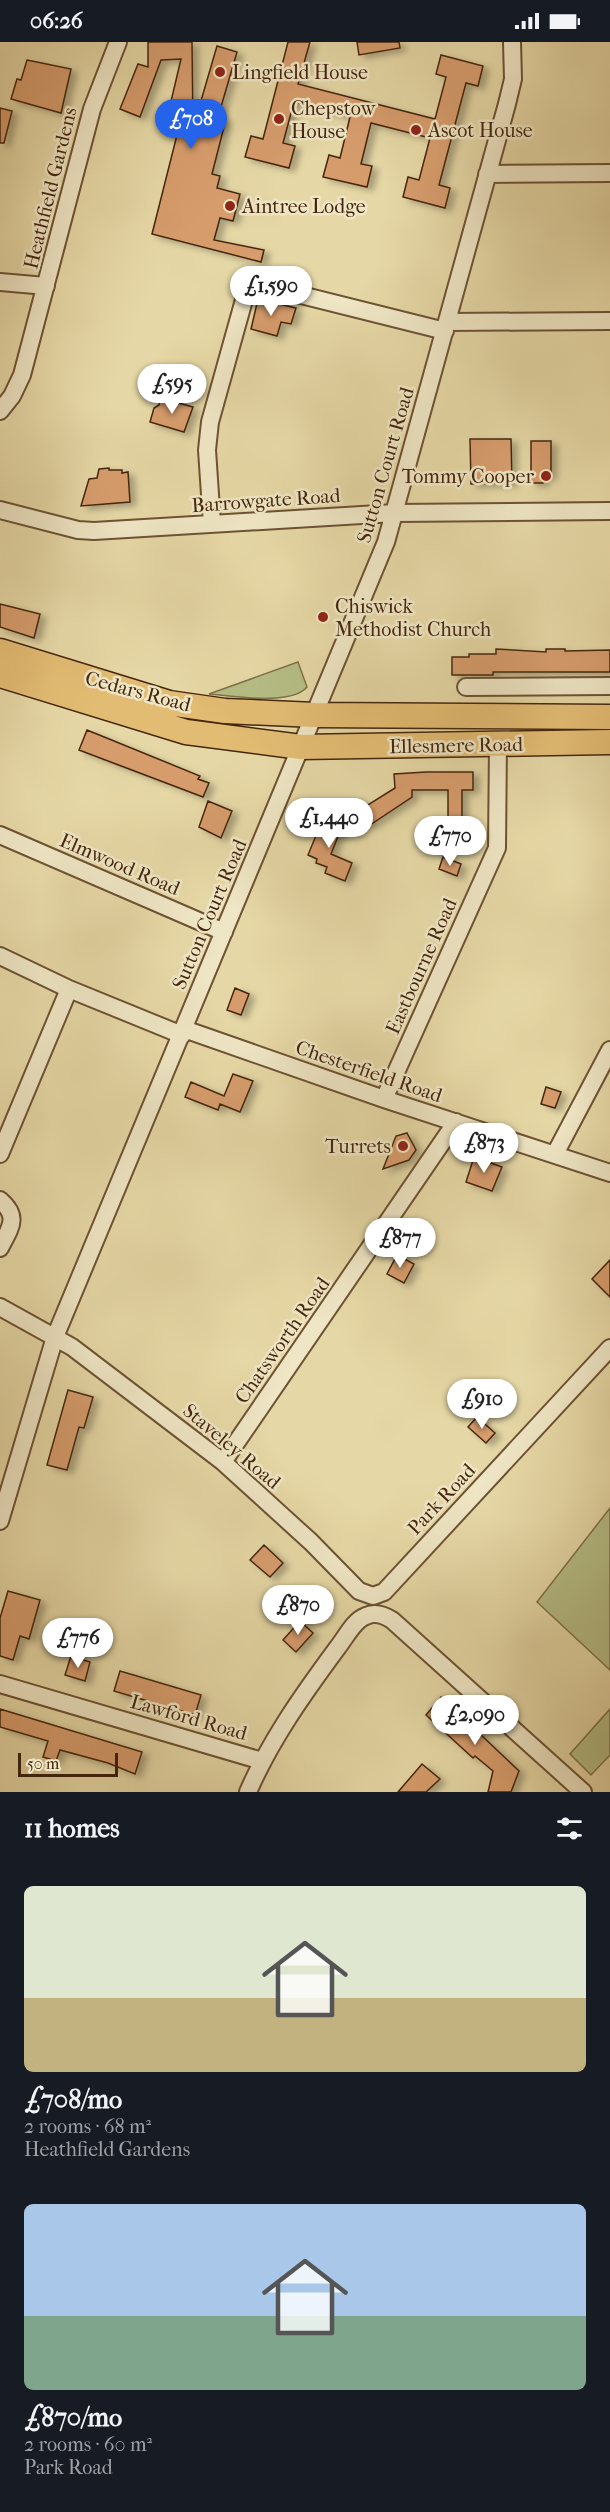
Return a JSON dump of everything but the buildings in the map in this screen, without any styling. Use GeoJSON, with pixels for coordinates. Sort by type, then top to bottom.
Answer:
{"type":"FeatureCollection","features":[{"type":"Feature","properties":{"kind":"highway","name":"Cedars Road"},"geometry":{"type":"LineString","coordinates":[[0,651],[169,703],[225,711],[315,715]]}},
{"type":"Feature","properties":{"kind":"highway","name":"Cedars Road"},"geometry":{"type":"LineString","coordinates":[[0,675],[186,732],[301,747]]}},
{"type":"Feature","properties":{"kind":"highway","name":"Ellesmere Road"},"geometry":{"type":"LineString","coordinates":[[315,715],[610,717]]}},
{"type":"Feature","properties":{"kind":"highway","name":"Ellesmere Road"},"geometry":{"type":"LineString","coordinates":[[301,747],[610,742]]}},
{"type":"Feature","properties":{"kind":"street","name":"Heathfield Gardens"},"geometry":{"type":"LineString","coordinates":[[0,411],[12,396],[22,375],[92,109],[118,42]]}},
{"type":"Feature","properties":{"kind":"street","name":"Sutton Court Road"},"geometry":{"type":"LineString","coordinates":[[0,1521],[55,1337],[386,542],[513,79],[512,42]]}},
{"type":"Feature","properties":{"kind":"street"},"geometry":{"type":"LineString","coordinates":[[487,174],[610,173]]}},
{"type":"Feature","properties":{"kind":"street"},"geometry":{"type":"LineString","coordinates":[[0,282],[46,286]]}},
{"type":"Feature","properties":{"kind":"street"},"geometry":{"type":"LineString","coordinates":[[212,524],[207,450],[210,422],[249,282],[446,327],[610,321]]}},
{"type":"Feature","properties":{"kind":"street","name":"Barrowgate Road"},"geometry":{"type":"LineString","coordinates":[[0,510],[78,531],[395,513],[610,511]]}},
{"type":"Feature","properties":{"kind":"street"},"geometry":{"type":"LineString","coordinates":[[466,687],[610,686]]}},
{"type":"Feature","properties":{"kind":"street","name":"Eastbourne Road"},"geometry":{"type":"LineString","coordinates":[[384,1099],[498,848],[498,743]]}},
{"type":"Feature","properties":{"kind":"street","name":"Elmwood Road"},"geometry":{"type":"LineString","coordinates":[[0,835],[224,932]]}},
{"type":"Feature","properties":{"kind":"street","name":"Chesterfield Road"},"geometry":{"type":"LineString","coordinates":[[0,956],[69,989],[183,1032],[610,1173]]}},
{"type":"Feature","properties":{"kind":"street"},"geometry":{"type":"LineString","coordinates":[[0,1154],[69,989]]}},
{"type":"Feature","properties":{"kind":"street"},"geometry":{"type":"LineString","coordinates":[[555,1154],[610,1050]]}},
{"type":"Feature","properties":{"kind":"street","name":"Chatsworth Road"},"geometry":{"type":"LineString","coordinates":[[223,1462],[456,1122]]}},
{"type":"Feature","properties":{"kind":"street"},"geometry":{"type":"LineString","coordinates":[[0,1200],[11,1210],[12,1216],[10,1227],[0,1248]]}},
{"type":"Feature","properties":{"kind":"street","name":"Staveley Road"},"geometry":{"type":"LineString","coordinates":[[0,1307],[72,1347],[223,1462],[311,1542],[358,1591],[373,1596]]}},
{"type":"Feature","properties":{"kind":"street","name":"Park Road"},"geometry":{"type":"LineString","coordinates":[[373,1596],[384,1592],[610,1348]]}},
{"type":"Feature","properties":{"kind":"street"},"geometry":{"type":"LineString","coordinates":[[248,1792],[262,1761],[310,1686],[355,1625],[364,1616],[375,1614],[385,1615],[392,1620],[564,1786],[583,1792]]}},
{"type":"Feature","properties":{"kind":"street","name":"Lawford Road"},"geometry":{"type":"LineString","coordinates":[[0,1684],[262,1761]]}},
{"type":"Feature","properties":{"kind":"green space"},"geometry":{"type":"Polygon","coordinates":[[[298,662],[307,687],[299,693],[275,698],[209,694],[298,662]]]}},
{"type":"Feature","properties":{"kind":"green space"},"geometry":{"type":"Polygon","coordinates":[[[610,1508],[610,1670],[537,1602],[610,1508]]]}},
{"type":"Feature","properties":{"kind":"green space"},"geometry":{"type":"Polygon","coordinates":[[[610,1709],[610,1755],[591,1775],[570,1754],[610,1709]]]}},
{"type":"Feature","properties":{"kind":"place","name":"Lingfield House"},"geometry":{"type":"Point","coordinates":[220,72]}},
{"type":"Feature","properties":{"kind":"place","name":"Chepstow House"},"geometry":{"type":"Point","coordinates":[279,119]}},
{"type":"Feature","properties":{"kind":"place","name":"Ascot House"},"geometry":{"type":"Point","coordinates":[416,130]}},
{"type":"Feature","properties":{"kind":"place","name":"Aintree Lodge"},"geometry":{"type":"Point","coordinates":[230,206]}},
{"type":"Feature","properties":{"kind":"place","name":"Tommy Cooper"},"geometry":{"type":"Point","coordinates":[546,476]}},
{"type":"Feature","properties":{"kind":"place","name":"Chiswick Methodist Church"},"geometry":{"type":"Point","coordinates":[323,617]}},
{"type":"Feature","properties":{"kind":"place","name":"Turrets"},"geometry":{"type":"Point","coordinates":[403,1146]}}]}
